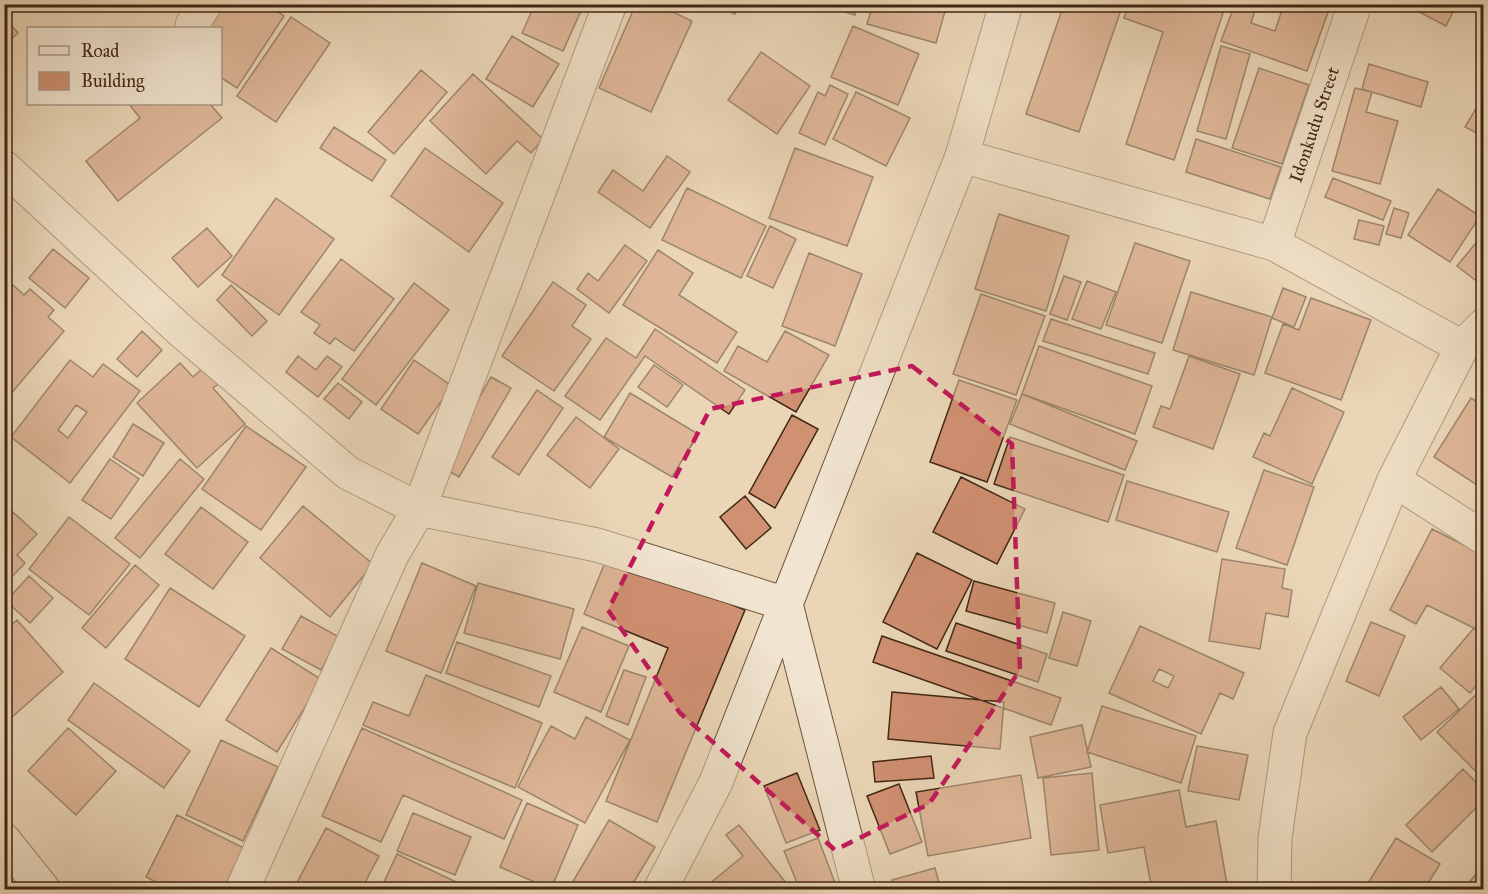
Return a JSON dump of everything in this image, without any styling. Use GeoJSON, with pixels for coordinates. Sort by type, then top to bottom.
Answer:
{"type":"FeatureCollection","features":[{"type":"Feature","properties":{"kind":"street"},"geometry":{"type":"LineString","coordinates":[[242,890],[392,555],[419,509],[610,4]]}},
{"type":"Feature","properties":{"kind":"street"},"geometry":{"type":"LineString","coordinates":[[660,890],[716,782],[962,156],[1006,4]]}},
{"type":"Feature","properties":{"kind":"street","name":"Idonkudu Street"},"geometry":{"type":"LineString","coordinates":[[1274,244],[1354,4]]}},
{"type":"Feature","properties":{"kind":"street"},"geometry":{"type":"LineString","coordinates":[[962,156],[1274,244],[1473,336],[1394,480],[1290,733],[1275,838],[1274,890]]}},
{"type":"Feature","properties":{"kind":"street"},"geometry":{"type":"LineString","coordinates":[[4,167],[180,330],[294,430],[348,473],[419,509],[597,545],[786,604]]}},
{"type":"Feature","properties":{"kind":"street"},"geometry":{"type":"LineString","coordinates":[[1394,480],[1484,537]]}},
{"type":"Feature","properties":{"kind":"street"},"geometry":{"type":"LineString","coordinates":[[786,604],[859,890]]}},
{"type":"Feature","properties":{"kind":"street"},"geometry":{"type":"LineString","coordinates":[[4,840],[44,890]]}},
{"type":"Feature","properties":{"kind":"highlighted area"},"geometry":{"type":"Polygon","coordinates":[[[912,366],[1012,444],[1020,670],[929,804],[835,850],[680,713],[608,610],[710,409],[912,366]]]}},
{"type":"Feature","properties":{"kind":"building"},"geometry":{"type":"Polygon","coordinates":[[[223,4],[266,4],[284,16],[237,88],[222,78],[222,27],[209,27],[223,4]]]}},
{"type":"Feature","properties":{"kind":"building"},"geometry":{"type":"Polygon","coordinates":[[[535,4],[584,4],[563,51],[522,33],[535,4]]]}},
{"type":"Feature","properties":{"kind":"building"},"geometry":{"type":"Polygon","coordinates":[[[636,4],[656,4],[692,21],[651,112],[599,88],[636,4]]]}},
{"type":"Feature","properties":{"kind":"building"},"geometry":{"type":"Polygon","coordinates":[[[711,4],[739,4],[735,14],[711,4]]]}},
{"type":"Feature","properties":{"kind":"building"},"geometry":{"type":"Polygon","coordinates":[[[820,4],[858,4],[855,15],[820,4]]]}},
{"type":"Feature","properties":{"kind":"building"},"geometry":{"type":"Polygon","coordinates":[[[873,4],[947,4],[936,43],[867,24],[873,4]]]}},
{"type":"Feature","properties":{"kind":"building"},"geometry":{"type":"Polygon","coordinates":[[[1064,4],[1123,4],[1079,132],[1026,114],[1064,4]]]}},
{"type":"Feature","properties":{"kind":"building"},"geometry":{"type":"Polygon","coordinates":[[[1129,4],[1226,4],[1174,160],[1126,144],[1163,32],[1124,18],[1129,4]]]}},
{"type":"Feature","properties":{"kind":"building"},"geometry":{"type":"Polygon","coordinates":[[[1235,4],[1257,4],[1251,23],[1275,31],[1284,4],[1331,4],[1307,71],[1221,41],[1235,4]]]}},
{"type":"Feature","properties":{"kind":"building"},"geometry":{"type":"Polygon","coordinates":[[[1404,4],[1457,4],[1446,26],[1404,4]]]}},
{"type":"Feature","properties":{"kind":"building"},"geometry":{"type":"Polygon","coordinates":[[[4,17],[18,33],[4,45],[4,17]]]}},
{"type":"Feature","properties":{"kind":"building"},"geometry":{"type":"Polygon","coordinates":[[[291,17],[330,43],[276,122],[237,96],[291,17]]]}},
{"type":"Feature","properties":{"kind":"building"},"geometry":{"type":"Polygon","coordinates":[[[853,26],[919,54],[898,105],[831,77],[853,26]]]}},
{"type":"Feature","properties":{"kind":"building"},"geometry":{"type":"Polygon","coordinates":[[[512,36],[559,64],[533,107],[486,79],[512,36]]]}},
{"type":"Feature","properties":{"kind":"building"},"geometry":{"type":"Polygon","coordinates":[[[1221,46],[1250,54],[1226,139],[1197,131],[1221,46]]]}},
{"type":"Feature","properties":{"kind":"building"},"geometry":{"type":"Polygon","coordinates":[[[761,52],[810,86],[777,134],[728,100],[761,52]]]}},
{"type":"Feature","properties":{"kind":"building"},"geometry":{"type":"Polygon","coordinates":[[[1369,64],[1428,82],[1421,107],[1362,89],[1369,64]]]}},
{"type":"Feature","properties":{"kind":"building"},"geometry":{"type":"Polygon","coordinates":[[[1259,68],[1309,85],[1282,164],[1232,148],[1259,68]]]}},
{"type":"Feature","properties":{"kind":"building"},"geometry":{"type":"Polygon","coordinates":[[[421,70],[447,92],[394,154],[368,132],[421,70]]]}},
{"type":"Feature","properties":{"kind":"building"},"geometry":{"type":"Polygon","coordinates":[[[473,74],[543,139],[531,153],[517,141],[486,174],[430,121],[473,74]]]}},
{"type":"Feature","properties":{"kind":"building"},"geometry":{"type":"Polygon","coordinates":[[[830,85],[848,94],[825,145],[799,133],[818,92],[825,96],[830,85]]]}},
{"type":"Feature","properties":{"kind":"building"},"geometry":{"type":"Polygon","coordinates":[[[1355,88],[1372,92],[1366,112],[1398,121],[1380,184],[1332,171],[1355,88]]]}},
{"type":"Feature","properties":{"kind":"building"},"geometry":{"type":"Polygon","coordinates":[[[856,92],[910,118],[886,166],[833,139],[856,92]]]}},
{"type":"Feature","properties":{"kind":"building"},"geometry":{"type":"Polygon","coordinates":[[[1484,95],[1484,137],[1465,127],[1484,95]]]}},
{"type":"Feature","properties":{"kind":"building"},"geometry":{"type":"Polygon","coordinates":[[[130,105],[211,105],[222,118],[118,201],[86,161],[140,118],[130,105]]]}},
{"type":"Feature","properties":{"kind":"building"},"geometry":{"type":"Polygon","coordinates":[[[334,127],[386,160],[372,181],[320,148],[334,127]]]}},
{"type":"Feature","properties":{"kind":"building"},"geometry":{"type":"Polygon","coordinates":[[[1196,139],[1281,167],[1270,199],[1186,172],[1196,139]]]}},
{"type":"Feature","properties":{"kind":"building"},"geometry":{"type":"Polygon","coordinates":[[[425,148],[503,203],[469,252],[391,196],[425,148]]]}},
{"type":"Feature","properties":{"kind":"building"},"geometry":{"type":"Polygon","coordinates":[[[795,148],[873,177],[847,246],[769,218],[795,148]]]}},
{"type":"Feature","properties":{"kind":"building"},"geometry":{"type":"Polygon","coordinates":[[[667,156],[690,172],[650,228],[598,192],[613,170],[643,191],[667,156]]]}},
{"type":"Feature","properties":{"kind":"building"},"geometry":{"type":"Polygon","coordinates":[[[1333,178],[1391,201],[1383,220],[1325,197],[1333,178]]]}},
{"type":"Feature","properties":{"kind":"building"},"geometry":{"type":"Polygon","coordinates":[[[687,188],[766,226],[741,278],[662,240],[687,188]]]}},
{"type":"Feature","properties":{"kind":"building"},"geometry":{"type":"Polygon","coordinates":[[[1438,189],[1480,216],[1450,262],[1408,235],[1438,189]]]}},
{"type":"Feature","properties":{"kind":"building"},"geometry":{"type":"Polygon","coordinates":[[[276,198],[334,239],[279,315],[222,275],[276,198]]]}},
{"type":"Feature","properties":{"kind":"building"},"geometry":{"type":"Polygon","coordinates":[[[1394,208],[1409,213],[1401,238],[1386,234],[1394,208]]]}},
{"type":"Feature","properties":{"kind":"building"},"geometry":{"type":"Polygon","coordinates":[[[999,214],[1069,236],[1046,311],[975,289],[999,214]]]}},
{"type":"Feature","properties":{"kind":"building"},"geometry":{"type":"Polygon","coordinates":[[[1359,220],[1384,226],[1379,245],[1354,239],[1359,220]]]}},
{"type":"Feature","properties":{"kind":"building"},"geometry":{"type":"Polygon","coordinates":[[[770,226],[796,239],[773,288],[747,276],[770,226]]]}},
{"type":"Feature","properties":{"kind":"building"},"geometry":{"type":"Polygon","coordinates":[[[207,228],[232,256],[198,287],[172,258],[207,228]]]}},
{"type":"Feature","properties":{"kind":"building"},"geometry":{"type":"Polygon","coordinates":[[[1484,233],[1484,287],[1457,266],[1484,233]]]}},
{"type":"Feature","properties":{"kind":"building"},"geometry":{"type":"Polygon","coordinates":[[[1135,243],[1190,261],[1162,343],[1106,325],[1135,243]]]}},
{"type":"Feature","properties":{"kind":"building"},"geometry":{"type":"Polygon","coordinates":[[[625,245],[647,261],[609,313],[577,289],[588,273],[598,281],[625,245]]]}},
{"type":"Feature","properties":{"kind":"building"},"geometry":{"type":"Polygon","coordinates":[[[53,249],[89,278],[65,308],[29,278],[53,249]]]}},
{"type":"Feature","properties":{"kind":"building"},"geometry":{"type":"Polygon","coordinates":[[[658,250],[693,273],[679,295],[737,332],[717,363],[623,305],[658,250]]]}},
{"type":"Feature","properties":{"kind":"building"},"geometry":{"type":"Polygon","coordinates":[[[809,253],[862,274],[835,346],[782,326],[809,253]]]}},
{"type":"Feature","properties":{"kind":"building"},"geometry":{"type":"Polygon","coordinates":[[[341,259],[394,299],[354,351],[335,338],[330,344],[314,333],[320,325],[301,312],[341,259]]]}},
{"type":"Feature","properties":{"kind":"building"},"geometry":{"type":"Polygon","coordinates":[[[1064,276],[1081,282],[1067,320],[1050,314],[1064,276]]]}},
{"type":"Feature","properties":{"kind":"building"},"geometry":{"type":"Polygon","coordinates":[[[1087,281],[1116,292],[1101,329],[1072,319],[1087,281]]]}},
{"type":"Feature","properties":{"kind":"building"},"geometry":{"type":"Polygon","coordinates":[[[553,282],[586,305],[572,326],[591,339],[554,391],[502,356],[553,282]]]}},
{"type":"Feature","properties":{"kind":"building"},"geometry":{"type":"Polygon","coordinates":[[[414,283],[449,310],[376,405],[342,379],[414,283]]]}},
{"type":"Feature","properties":{"kind":"building"},"geometry":{"type":"Polygon","coordinates":[[[13,285],[24,295],[30,289],[54,310],[48,317],[64,331],[9,396],[4,392],[4,295],[13,285]]]}},
{"type":"Feature","properties":{"kind":"building"},"geometry":{"type":"Polygon","coordinates":[[[231,285],[267,321],[252,336],[217,300],[231,285]]]}},
{"type":"Feature","properties":{"kind":"building"},"geometry":{"type":"Polygon","coordinates":[[[1283,288],[1306,297],[1294,327],[1272,318],[1283,288]]]}},
{"type":"Feature","properties":{"kind":"building"},"geometry":{"type":"Polygon","coordinates":[[[1191,292],[1272,317],[1254,375],[1173,350],[1191,292]]]}},
{"type":"Feature","properties":{"kind":"building"},"geometry":{"type":"Polygon","coordinates":[[[981,294],[1045,316],[1016,395],[953,374],[981,294]]]}},
{"type":"Feature","properties":{"kind":"building"},"geometry":{"type":"Polygon","coordinates":[[[1311,298],[1371,320],[1341,400],[1265,373],[1283,324],[1299,330],[1311,298]]]}},
{"type":"Feature","properties":{"kind":"building"},"geometry":{"type":"Polygon","coordinates":[[[1051,319],[1155,353],[1148,374],[1043,341],[1051,319]]]}},
{"type":"Feature","properties":{"kind":"building"},"geometry":{"type":"Polygon","coordinates":[[[655,329],[745,390],[729,414],[645,356],[600,420],[565,396],[606,338],[636,358],[655,329]]]}},
{"type":"Feature","properties":{"kind":"building"},"geometry":{"type":"Polygon","coordinates":[[[142,331],[162,350],[137,377],[117,359],[142,331]]]}},
{"type":"Feature","properties":{"kind":"building"},"geometry":{"type":"Polygon","coordinates":[[[785,331],[829,355],[796,412],[724,371],[738,346],[767,362],[785,331]]]}},
{"type":"Feature","properties":{"kind":"building"},"geometry":{"type":"Polygon","coordinates":[[[1039,346],[1152,386],[1135,434],[1022,394],[1039,346]]]}},
{"type":"Feature","properties":{"kind":"building"},"geometry":{"type":"Polygon","coordinates":[[[298,356],[316,370],[327,356],[342,367],[318,397],[286,372],[298,356]]]}},
{"type":"Feature","properties":{"kind":"building"},"geometry":{"type":"Polygon","coordinates":[[[1189,356],[1240,374],[1213,449],[1153,427],[1161,406],[1170,409],[1189,356]]]}},
{"type":"Feature","properties":{"kind":"building"},"geometry":{"type":"Polygon","coordinates":[[[70,360],[93,377],[103,364],[140,391],[70,483],[11,437],[70,360]],[[76,405],[58,430],[68,438],[87,412],[76,405]]]}},
{"type":"Feature","properties":{"kind":"building"},"geometry":{"type":"Polygon","coordinates":[[[414,360],[452,386],[418,434],[381,409],[414,360]]]}},
{"type":"Feature","properties":{"kind":"building"},"geometry":{"type":"Polygon","coordinates":[[[180,363],[193,377],[203,368],[219,384],[213,388],[245,424],[197,468],[137,403],[180,363]]]}},
{"type":"Feature","properties":{"kind":"building"},"geometry":{"type":"Polygon","coordinates":[[[654,365],[683,385],[667,407],[638,387],[654,365]]]}},
{"type":"Feature","properties":{"kind":"building"},"geometry":{"type":"Polygon","coordinates":[[[491,377],[511,388],[459,477],[440,466],[491,377]]]}},
{"type":"Feature","properties":{"kind":"building"},"geometry":{"type":"Polygon","coordinates":[[[959,380],[1017,400],[987,482],[930,462],[959,380]]]}},
{"type":"Feature","properties":{"kind":"building"},"geometry":{"type":"Polygon","coordinates":[[[338,383],[362,402],[349,419],[324,399],[338,383]]]}},
{"type":"Feature","properties":{"kind":"building"},"geometry":{"type":"Polygon","coordinates":[[[1292,388],[1344,412],[1312,484],[1253,457],[1264,433],[1270,436],[1292,388]]]}},
{"type":"Feature","properties":{"kind":"building"},"geometry":{"type":"Polygon","coordinates":[[[537,390],[563,408],[519,475],[492,457],[537,390]]]}},
{"type":"Feature","properties":{"kind":"building"},"geometry":{"type":"Polygon","coordinates":[[[630,393],[698,434],[672,477],[604,437],[630,393]]]}},
{"type":"Feature","properties":{"kind":"building"},"geometry":{"type":"Polygon","coordinates":[[[1022,394],[1137,441],[1125,470],[1010,424],[1022,394]]]}},
{"type":"Feature","properties":{"kind":"building"},"geometry":{"type":"Polygon","coordinates":[[[1471,398],[1484,406],[1483,489],[1434,457],[1471,398]]]}},
{"type":"Feature","properties":{"kind":"building"},"geometry":{"type":"Polygon","coordinates":[[[792,415],[818,429],[775,508],[749,493],[792,415]]]}},
{"type":"Feature","properties":{"kind":"building"},"geometry":{"type":"Polygon","coordinates":[[[576,417],[619,449],[590,488],[547,455],[576,417]]]}},
{"type":"Feature","properties":{"kind":"building"},"geometry":{"type":"Polygon","coordinates":[[[133,424],[164,443],[143,476],[113,457],[133,424]]]}},
{"type":"Feature","properties":{"kind":"building"},"geometry":{"type":"Polygon","coordinates":[[[246,426],[306,467],[261,530],[202,489],[246,426]]]}},
{"type":"Feature","properties":{"kind":"building"},"geometry":{"type":"Polygon","coordinates":[[[1010,437],[1124,475],[1108,522],[994,484],[1010,437]]]}},
{"type":"Feature","properties":{"kind":"building"},"geometry":{"type":"Polygon","coordinates":[[[110,459],[139,479],[111,519],[82,500],[110,459]]]}},
{"type":"Feature","properties":{"kind":"building"},"geometry":{"type":"Polygon","coordinates":[[[180,459],[204,479],[140,558],[115,538],[180,459]]]}},
{"type":"Feature","properties":{"kind":"building"},"geometry":{"type":"Polygon","coordinates":[[[1264,470],[1314,487],[1287,565],[1236,548],[1264,470]]]}},
{"type":"Feature","properties":{"kind":"building"},"geometry":{"type":"Polygon","coordinates":[[[961,477],[1025,509],[997,564],[933,532],[961,477]]]}},
{"type":"Feature","properties":{"kind":"building"},"geometry":{"type":"Polygon","coordinates":[[[1127,481],[1229,512],[1217,552],[1116,520],[1127,481]]]}},
{"type":"Feature","properties":{"kind":"building"},"geometry":{"type":"Polygon","coordinates":[[[745,496],[771,528],[746,549],[720,517],[745,496]]]}},
{"type":"Feature","properties":{"kind":"building"},"geometry":{"type":"Polygon","coordinates":[[[4,504],[37,534],[17,555],[25,563],[4,585],[4,504]]]}},
{"type":"Feature","properties":{"kind":"building"},"geometry":{"type":"Polygon","coordinates":[[[303,506],[373,564],[330,617],[260,558],[303,506]]]}},
{"type":"Feature","properties":{"kind":"building"},"geometry":{"type":"Polygon","coordinates":[[[201,507],[248,542],[213,589],[165,554],[201,507]]]}},
{"type":"Feature","properties":{"kind":"building"},"geometry":{"type":"Polygon","coordinates":[[[69,517],[130,564],[89,615],[29,569],[69,517]]]}},
{"type":"Feature","properties":{"kind":"building"},"geometry":{"type":"Polygon","coordinates":[[[1432,529],[1484,555],[1484,633],[1427,605],[1416,624],[1390,610],[1432,529]]]}},
{"type":"Feature","properties":{"kind":"building"},"geometry":{"type":"Polygon","coordinates":[[[917,553],[972,580],[937,649],[883,622],[917,553]]]}},
{"type":"Feature","properties":{"kind":"building"},"geometry":{"type":"Polygon","coordinates":[[[608,555],[745,610],[657,822],[606,801],[668,648],[584,614],[608,555]]]}},
{"type":"Feature","properties":{"kind":"building"},"geometry":{"type":"Polygon","coordinates":[[[1222,559],[1285,569],[1282,588],[1292,590],[1288,617],[1266,613],[1260,649],[1209,641],[1222,559]]]}},
{"type":"Feature","properties":{"kind":"building"},"geometry":{"type":"Polygon","coordinates":[[[422,563],[476,586],[441,673],[386,651],[422,563]]]}},
{"type":"Feature","properties":{"kind":"building"},"geometry":{"type":"Polygon","coordinates":[[[135,565],[159,585],[106,648],[82,628],[135,565]]]}},
{"type":"Feature","properties":{"kind":"building"},"geometry":{"type":"Polygon","coordinates":[[[29,576],[53,598],[30,623],[6,601],[29,576]]]}},
{"type":"Feature","properties":{"kind":"building"},"geometry":{"type":"Polygon","coordinates":[[[974,581],[1055,603],[1047,633],[966,611],[974,581]]]}},
{"type":"Feature","properties":{"kind":"building"},"geometry":{"type":"Polygon","coordinates":[[[478,583],[574,609],[560,659],[464,633],[478,583]]]}},
{"type":"Feature","properties":{"kind":"building"},"geometry":{"type":"Polygon","coordinates":[[[170,588],[245,636],[199,707],[125,659],[170,588]]]}},
{"type":"Feature","properties":{"kind":"building"},"geometry":{"type":"Polygon","coordinates":[[[1063,612],[1091,621],[1077,666],[1049,658],[1063,612]]]}},
{"type":"Feature","properties":{"kind":"building"},"geometry":{"type":"Polygon","coordinates":[[[301,616],[339,637],[321,670],[282,649],[301,616]]]}},
{"type":"Feature","properties":{"kind":"building"},"geometry":{"type":"Polygon","coordinates":[[[17,620],[63,672],[4,724],[4,631],[17,620]]]}},
{"type":"Feature","properties":{"kind":"building"},"geometry":{"type":"Polygon","coordinates":[[[1371,622],[1405,636],[1379,696],[1346,681],[1371,622]]]}},
{"type":"Feature","properties":{"kind":"building"},"geometry":{"type":"Polygon","coordinates":[[[956,623],[1047,654],[1038,682],[946,651],[956,623]]]}},
{"type":"Feature","properties":{"kind":"building"},"geometry":{"type":"Polygon","coordinates":[[[1140,626],[1244,673],[1233,699],[1220,693],[1201,734],[1109,693],[1140,626]],[[1159,669],[1153,681],[1168,688],[1174,676],[1159,669]]]}},
{"type":"Feature","properties":{"kind":"building"},"geometry":{"type":"Polygon","coordinates":[[[582,627],[629,646],[601,712],[554,692],[582,627]]]}},
{"type":"Feature","properties":{"kind":"building"},"geometry":{"type":"Polygon","coordinates":[[[1474,628],[1484,636],[1484,677],[1470,693],[1440,668],[1474,628]]]}},
{"type":"Feature","properties":{"kind":"building"},"geometry":{"type":"Polygon","coordinates":[[[882,636],[1061,698],[1051,725],[873,662],[882,636]]]}},
{"type":"Feature","properties":{"kind":"building"},"geometry":{"type":"Polygon","coordinates":[[[457,642],[551,676],[539,707],[446,673],[457,642]]]}},
{"type":"Feature","properties":{"kind":"building"},"geometry":{"type":"Polygon","coordinates":[[[271,648],[322,680],[277,752],[226,720],[271,648]]]}},
{"type":"Feature","properties":{"kind":"building"},"geometry":{"type":"Polygon","coordinates":[[[624,670],[646,677],[628,725],[606,716],[624,670]]]}},
{"type":"Feature","properties":{"kind":"building"},"geometry":{"type":"Polygon","coordinates":[[[426,675],[542,723],[515,788],[363,725],[373,702],[409,716],[426,675]]]}},
{"type":"Feature","properties":{"kind":"building"},"geometry":{"type":"Polygon","coordinates":[[[94,683],[190,751],[164,788],[68,720],[94,683]]]}},
{"type":"Feature","properties":{"kind":"building"},"geometry":{"type":"Polygon","coordinates":[[[1441,687],[1459,709],[1421,740],[1403,717],[1441,687]]]}},
{"type":"Feature","properties":{"kind":"building"},"geometry":{"type":"Polygon","coordinates":[[[1484,687],[1484,780],[1437,732],[1484,687]]]}},
{"type":"Feature","properties":{"kind":"building"},"geometry":{"type":"Polygon","coordinates":[[[892,692],[1004,702],[1000,749],[888,739],[892,692]]]}},
{"type":"Feature","properties":{"kind":"building"},"geometry":{"type":"Polygon","coordinates":[[[1102,706],[1196,736],[1181,783],[1087,752],[1102,706]]]}},
{"type":"Feature","properties":{"kind":"building"},"geometry":{"type":"Polygon","coordinates":[[[586,717],[630,740],[585,823],[518,787],[551,726],[575,739],[586,717]]]}},
{"type":"Feature","properties":{"kind":"building"},"geometry":{"type":"Polygon","coordinates":[[[1082,725],[1091,767],[1038,778],[1030,737],[1082,725]]]}},
{"type":"Feature","properties":{"kind":"building"},"geometry":{"type":"Polygon","coordinates":[[[68,728],[116,771],[76,815],[28,771],[68,728]]]}},
{"type":"Feature","properties":{"kind":"building"},"geometry":{"type":"Polygon","coordinates":[[[362,728],[522,800],[504,839],[403,795],[381,842],[322,816],[362,728]]]}},
{"type":"Feature","properties":{"kind":"building"},"geometry":{"type":"Polygon","coordinates":[[[221,740],[278,767],[243,841],[186,815],[221,740]]]}},
{"type":"Feature","properties":{"kind":"building"},"geometry":{"type":"Polygon","coordinates":[[[1197,746],[1248,755],[1239,800],[1188,791],[1197,746]]]}},
{"type":"Feature","properties":{"kind":"building"},"geometry":{"type":"Polygon","coordinates":[[[931,756],[934,778],[875,782],[873,762],[931,756]]]}},
{"type":"Feature","properties":{"kind":"building"},"geometry":{"type":"Polygon","coordinates":[[[1463,769],[1484,790],[1484,800],[1432,852],[1406,825],[1463,769]]]}},
{"type":"Feature","properties":{"kind":"building"},"geometry":{"type":"Polygon","coordinates":[[[797,773],[820,830],[786,843],[764,786],[797,773]]]}},
{"type":"Feature","properties":{"kind":"building"},"geometry":{"type":"Polygon","coordinates":[[[1092,773],[1099,850],[1051,855],[1043,778],[1092,773]]]}},
{"type":"Feature","properties":{"kind":"building"},"geometry":{"type":"Polygon","coordinates":[[[1021,775],[1031,838],[928,856],[916,792],[1021,775]]]}},
{"type":"Feature","properties":{"kind":"building"},"geometry":{"type":"Polygon","coordinates":[[[899,784],[922,842],[890,854],[867,796],[899,784]]]}},
{"type":"Feature","properties":{"kind":"building"},"geometry":{"type":"Polygon","coordinates":[[[1179,790],[1186,827],[1216,821],[1228,890],[1152,890],[1144,847],[1108,853],[1100,805],[1179,790]]]}},
{"type":"Feature","properties":{"kind":"building"},"geometry":{"type":"Polygon","coordinates":[[[527,803],[578,825],[551,889],[500,867],[527,803]]]}},
{"type":"Feature","properties":{"kind":"building"},"geometry":{"type":"Polygon","coordinates":[[[413,813],[471,837],[455,875],[397,851],[413,813]]]}},
{"type":"Feature","properties":{"kind":"building"},"geometry":{"type":"Polygon","coordinates":[[[177,815],[244,848],[223,890],[171,890],[146,877],[177,815]]]}},
{"type":"Feature","properties":{"kind":"building"},"geometry":{"type":"Polygon","coordinates":[[[609,820],[655,847],[629,890],[568,890],[609,820]]]}},
{"type":"Feature","properties":{"kind":"building"},"geometry":{"type":"Polygon","coordinates":[[[739,825],[792,890],[702,890],[743,856],[726,835],[739,825]]]}},
{"type":"Feature","properties":{"kind":"building"},"geometry":{"type":"Polygon","coordinates":[[[326,828],[379,856],[361,890],[293,890],[326,828]]]}},
{"type":"Feature","properties":{"kind":"building"},"geometry":{"type":"Polygon","coordinates":[[[818,838],[837,888],[800,890],[784,851],[818,838]]]}},
{"type":"Feature","properties":{"kind":"building"},"geometry":{"type":"Polygon","coordinates":[[[1396,838],[1440,864],[1424,890],[1368,890],[1365,888],[1396,838]]]}},
{"type":"Feature","properties":{"kind":"building"},"geometry":{"type":"Polygon","coordinates":[[[397,854],[473,890],[400,890],[384,882],[397,854]]]}},
{"type":"Feature","properties":{"kind":"building"},"geometry":{"type":"Polygon","coordinates":[[[1484,864],[1484,890],[1463,890],[1484,864]]]}},
{"type":"Feature","properties":{"kind":"building"},"geometry":{"type":"Polygon","coordinates":[[[935,868],[941,890],[895,890],[892,880],[935,868]]]}}]}
